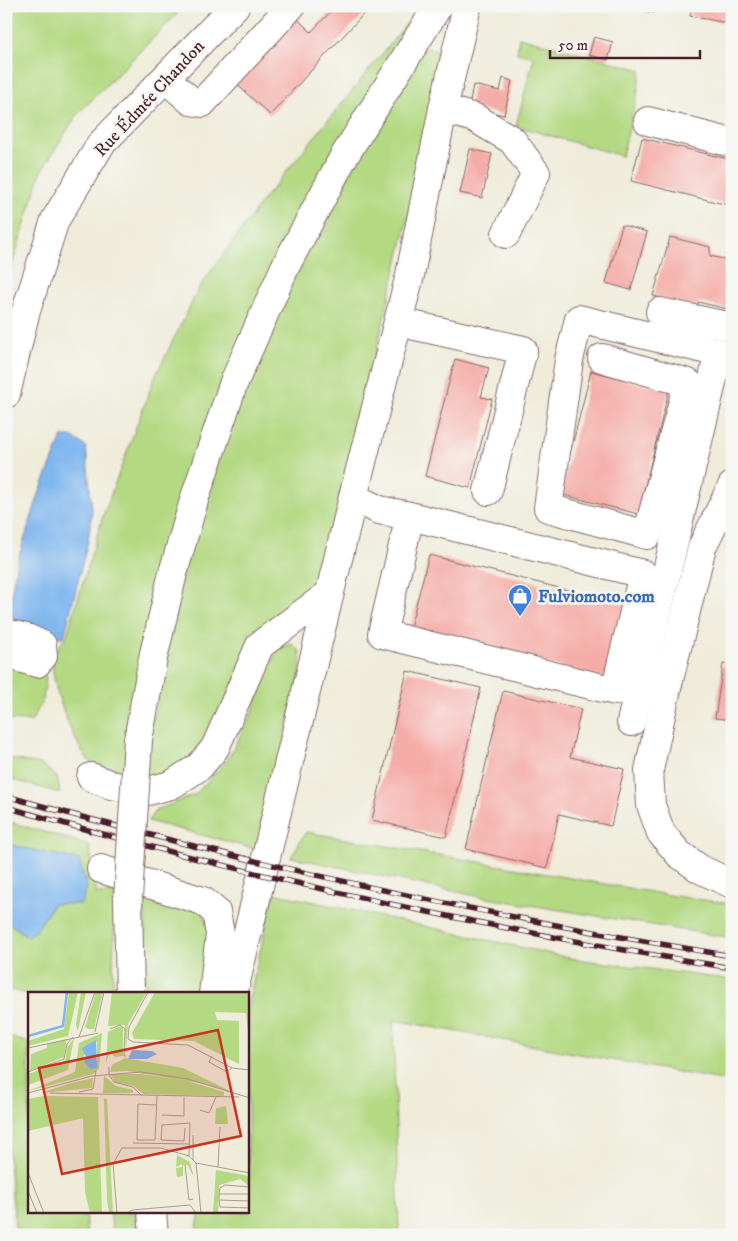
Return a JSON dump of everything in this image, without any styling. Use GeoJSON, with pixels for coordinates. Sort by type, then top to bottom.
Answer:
{"type":"FeatureCollection","features":[{"type":"Feature","properties":{"kind":"street","name":"Rue Édmée Chandon"},"geometry":{"type":"LineString","coordinates":[[6,394],[25,314],[55,220],[101,144],[235,6]]}},
{"type":"Feature","properties":{"kind":"street"},"geometry":{"type":"LineString","coordinates":[[166,79],[191,101],[202,102],[291,6]]}},
{"type":"Feature","properties":{"kind":"street"},"geometry":{"type":"LineString","coordinates":[[130,992],[128,899],[138,740],[153,658],[173,573],[195,497],[234,382],[286,267],[343,158],[438,6]]}},
{"type":"Feature","properties":{"kind":"street"},"geometry":{"type":"LineString","coordinates":[[233,992],[353,497],[410,275],[443,109],[467,6]]}},
{"type":"Feature","properties":{"kind":"street"},"geometry":{"type":"LineString","coordinates":[[443,109],[475,118],[512,140],[536,173],[506,234]]}},
{"type":"Feature","properties":{"kind":"street"},"geometry":{"type":"LineString","coordinates":[[648,121],[732,143]]}},
{"type":"Feature","properties":{"kind":"street"},"geometry":{"type":"LineString","coordinates":[[660,312],[732,327]]}},
{"type":"Feature","properties":{"kind":"street"},"geometry":{"type":"LineString","coordinates":[[399,319],[408,324],[523,350],[488,491]]}},
{"type":"Feature","properties":{"kind":"street"},"geometry":{"type":"LineString","coordinates":[[602,358],[688,383],[647,535],[548,508],[569,360],[578,319],[726,354],[631,722]]}},
{"type":"Feature","properties":{"kind":"street"},"geometry":{"type":"LineString","coordinates":[[732,486],[702,547],[649,770],[651,805],[662,832],[686,859],[700,869],[732,884]]}},
{"type":"Feature","properties":{"kind":"street"},"geometry":{"type":"LineString","coordinates":[[353,497],[379,510],[410,516],[643,574],[615,691],[382,634],[410,516]]}},
{"type":"Feature","properties":{"kind":"street"},"geometry":{"type":"LineString","coordinates":[[91,777],[111,785],[148,791],[171,785],[199,767],[215,748],[260,645],[330,594]]}},
{"type":"Feature","properties":{"kind":"street"},"geometry":{"type":"LineString","coordinates":[[6,633],[27,638],[42,645],[43,656],[37,663],[6,654]]}},
{"type":"Feature","properties":{"kind":"street"},"geometry":{"type":"LineString","coordinates":[[101,869],[203,901],[216,912],[220,934],[214,992]]}},
{"type":"Feature","properties":{"kind":"street"},"geometry":{"type":"LineString","coordinates":[[152,1214],[154,1235]]}},
{"type":"Feature","properties":{"kind":"green space"},"geometry":{"type":"Polygon","coordinates":[[[6,6],[185,6],[76,116],[41,172],[10,272],[6,291],[6,6]]]}},
{"type":"Feature","properties":{"kind":"green space"},"geometry":{"type":"Polygon","coordinates":[[[421,6],[428,6],[228,378],[127,774],[100,771],[89,761],[81,749],[66,719],[56,686],[53,661],[58,648],[66,638],[103,516],[154,379],[200,286],[264,199],[421,6]]]}},
{"type":"Feature","properties":{"kind":"green space"},"geometry":{"type":"Polygon","coordinates":[[[519,37],[641,70],[637,96],[622,156],[516,126],[534,57],[517,53],[519,37]]]}},
{"type":"Feature","properties":{"kind":"green space"},"geometry":{"type":"Polygon","coordinates":[[[421,47],[448,52],[319,589],[252,638],[214,733],[174,773],[141,779],[183,572],[242,385],[294,271],[421,47]]]}},
{"type":"Feature","properties":{"kind":"green space"},"geometry":{"type":"Polygon","coordinates":[[[291,644],[300,651],[301,668],[259,850],[148,821],[155,811],[196,794],[228,759],[252,713],[279,647],[291,644]]]}},
{"type":"Feature","properties":{"kind":"green space"},"geometry":{"type":"Polygon","coordinates":[[[6,660],[36,666],[46,677],[43,700],[32,721],[6,720],[6,660]]]}},
{"type":"Feature","properties":{"kind":"green space"},"geometry":{"type":"Polygon","coordinates":[[[6,758],[41,764],[57,777],[60,793],[6,778],[6,758]]]}},
{"type":"Feature","properties":{"kind":"green space"},"geometry":{"type":"Polygon","coordinates":[[[6,821],[89,845],[97,894],[115,893],[114,992],[28,992],[28,994],[6,989],[6,921],[27,936],[45,918],[79,860],[6,844],[6,821]]]}},
{"type":"Feature","properties":{"kind":"green space"},"geometry":{"type":"Polygon","coordinates":[[[306,832],[668,895],[732,904],[732,938],[481,897],[291,857],[306,832]]]}},
{"type":"Feature","properties":{"kind":"green space"},"geometry":{"type":"Polygon","coordinates":[[[274,893],[569,958],[732,980],[732,1082],[393,1020],[399,1235],[195,1235],[200,1214],[249,1214],[249,999],[274,893]]]}},
{"type":"Feature","properties":{"kind":"green space"},"geometry":{"type":"Polygon","coordinates":[[[145,898],[199,910],[210,921],[207,992],[145,992],[145,898]]]}},
{"type":"Feature","properties":{"kind":"green space"},"geometry":{"type":"Polygon","coordinates":[[[6,1036],[28,1043],[28,1214],[85,1214],[87,1235],[16,1235],[6,1130],[6,1036]]]}},
{"type":"Feature","properties":{"kind":"green space"},"geometry":{"type":"Polygon","coordinates":[[[110,1214],[135,1214],[138,1235],[113,1235],[110,1214]]]}},
{"type":"Feature","properties":{"kind":"water"},"geometry":{"type":"Polygon","coordinates":[[[62,437],[73,437],[86,447],[92,510],[88,541],[64,637],[56,637],[42,634],[18,622],[12,617],[10,600],[17,562],[39,494],[62,437]]]}},
{"type":"Feature","properties":{"kind":"water"},"geometry":{"type":"Polygon","coordinates":[[[6,844],[79,860],[87,888],[81,904],[53,904],[36,931],[27,936],[6,921],[6,844]]]}},
{"type":"Feature","properties":{"kind":"building"},"geometry":{"type":"Polygon","coordinates":[[[336,6],[371,6],[270,115],[230,78],[291,13],[311,32],[336,6]]]}},
{"type":"Feature","properties":{"kind":"building"},"geometry":{"type":"Polygon","coordinates":[[[647,6],[655,6],[654,13],[645,11],[647,6]]]}},
{"type":"Feature","properties":{"kind":"building"},"geometry":{"type":"Polygon","coordinates":[[[692,6],[732,6],[732,24],[690,16],[692,6]]]}},
{"type":"Feature","properties":{"kind":"building"},"geometry":{"type":"Polygon","coordinates":[[[594,37],[613,42],[608,60],[589,55],[594,37]]]}},
{"type":"Feature","properties":{"kind":"building"},"geometry":{"type":"Polygon","coordinates":[[[503,78],[512,81],[504,115],[469,107],[473,85],[500,91],[503,78]]]}},
{"type":"Feature","properties":{"kind":"building"},"geometry":{"type":"Polygon","coordinates":[[[642,138],[732,160],[732,206],[631,181],[642,138]]]}},
{"type":"Feature","properties":{"kind":"building"},"geometry":{"type":"Polygon","coordinates":[[[470,149],[492,154],[482,198],[460,193],[470,149]]]}},
{"type":"Feature","properties":{"kind":"building"},"geometry":{"type":"Polygon","coordinates":[[[622,225],[647,232],[631,290],[606,283],[622,225]]]}},
{"type":"Feature","properties":{"kind":"building"},"geometry":{"type":"Polygon","coordinates":[[[670,237],[710,247],[710,256],[732,261],[732,310],[698,302],[697,307],[653,296],[670,237]]]}},
{"type":"Feature","properties":{"kind":"building"},"geometry":{"type":"Polygon","coordinates":[[[455,359],[489,368],[481,397],[492,399],[470,488],[425,476],[455,359]]]}},
{"type":"Feature","properties":{"kind":"building"},"geometry":{"type":"Polygon","coordinates":[[[591,371],[669,390],[638,514],[560,494],[591,371]]]}},
{"type":"Feature","properties":{"kind":"building","name":"Fulviomoto.com"},"geometry":{"type":"Polygon","coordinates":[[[429,555],[630,606],[611,680],[410,628],[429,555]]]}},
{"type":"Feature","properties":{"kind":"building"},"geometry":{"type":"Polygon","coordinates":[[[723,664],[732,665],[732,720],[715,718],[723,664]]]}},
{"type":"Feature","properties":{"kind":"building"},"geometry":{"type":"Polygon","coordinates":[[[407,671],[481,688],[446,837],[372,820],[407,671]]]}},
{"type":"Feature","properties":{"kind":"building"},"geometry":{"type":"Polygon","coordinates":[[[503,691],[581,709],[570,757],[624,769],[611,826],[559,814],[547,868],[466,849],[503,691]]]}},
{"type":"Feature","properties":{"kind":"railway"},"geometry":{"type":"LineString","coordinates":[[6,796],[96,821],[276,866],[549,924],[732,956]]}},
{"type":"Feature","properties":{"kind":"railway"},"geometry":{"type":"LineString","coordinates":[[6,807],[185,856],[366,899],[549,936],[732,968]]}},
{"type":"Feature","properties":{"kind":"place","name":"Fulviomoto.com"},"geometry":{"type":"Point","coordinates":[520,617]}}]}
